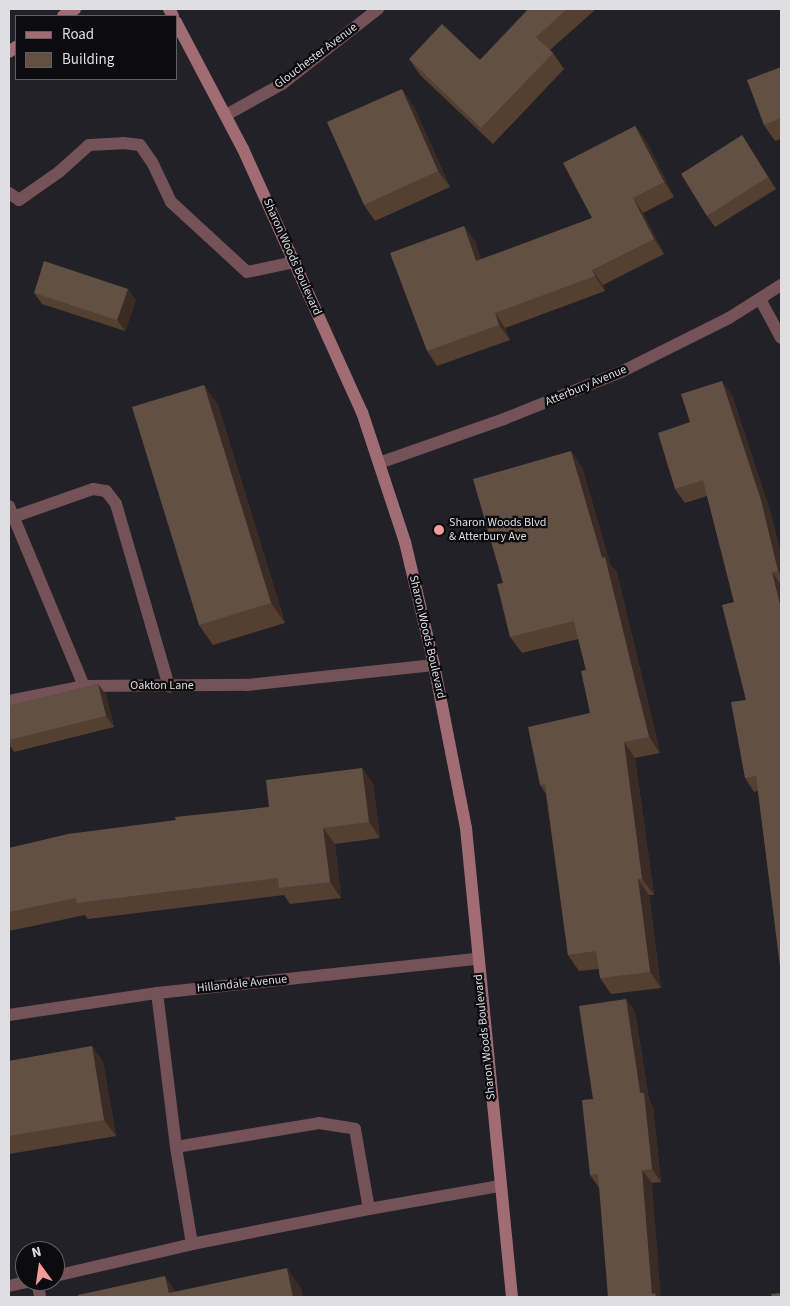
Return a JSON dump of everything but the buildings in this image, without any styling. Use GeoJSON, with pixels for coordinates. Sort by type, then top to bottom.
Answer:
{"type":"FeatureCollection","features":[{"type":"Feature","properties":{"kind":"street","name":"Glouchester Avenue"},"geometry":{"type":"LineString","coordinates":[[226,115],[282,84],[378,9]]}},
{"type":"Feature","properties":{"kind":"street","name":"Sharon Woods Boulevard"},"geometry":{"type":"LineString","coordinates":[[178,26],[226,115],[295,262],[362,412],[405,542],[434,665],[466,828],[477,959],[512,1297]]}},
{"type":"Feature","properties":{"kind":"street"},"geometry":{"type":"LineString","coordinates":[[9,193],[19,200],[59,172],[89,145],[123,143],[140,146],[152,162],[170,202],[247,272],[295,262]]}},
{"type":"Feature","properties":{"kind":"street","name":"Atterbury Avenue"},"geometry":{"type":"LineString","coordinates":[[379,462],[504,419],[621,372],[730,318],[781,285]]}},
{"type":"Feature","properties":{"kind":"street"},"geometry":{"type":"LineString","coordinates":[[760,299],[781,338]]}},
{"type":"Feature","properties":{"kind":"street"},"geometry":{"type":"LineString","coordinates":[[84,686],[11,511],[93,489],[106,491],[116,504],[170,686]]}},
{"type":"Feature","properties":{"kind":"street","name":"Oakton Lane"},"geometry":{"type":"LineString","coordinates":[[9,701],[84,686],[247,685],[434,665]]}},
{"type":"Feature","properties":{"kind":"street","name":"Hillandale Avenue"},"geometry":{"type":"LineString","coordinates":[[9,1015],[157,993],[477,959]]}},
{"type":"Feature","properties":{"kind":"street"},"geometry":{"type":"LineString","coordinates":[[157,993],[176,1148],[192,1244]]}},
{"type":"Feature","properties":{"kind":"street"},"geometry":{"type":"LineString","coordinates":[[176,1148],[319,1123],[355,1129],[370,1210]]}},
{"type":"Feature","properties":{"kind":"street"},"geometry":{"type":"LineString","coordinates":[[65,1274],[192,1244],[500,1186]]}},
{"type":"Feature","properties":{"kind":"place","name":"Sharon Woods Blvd & Atterbury Ave"},"geometry":{"type":"Point","coordinates":[439,530]}}]}
